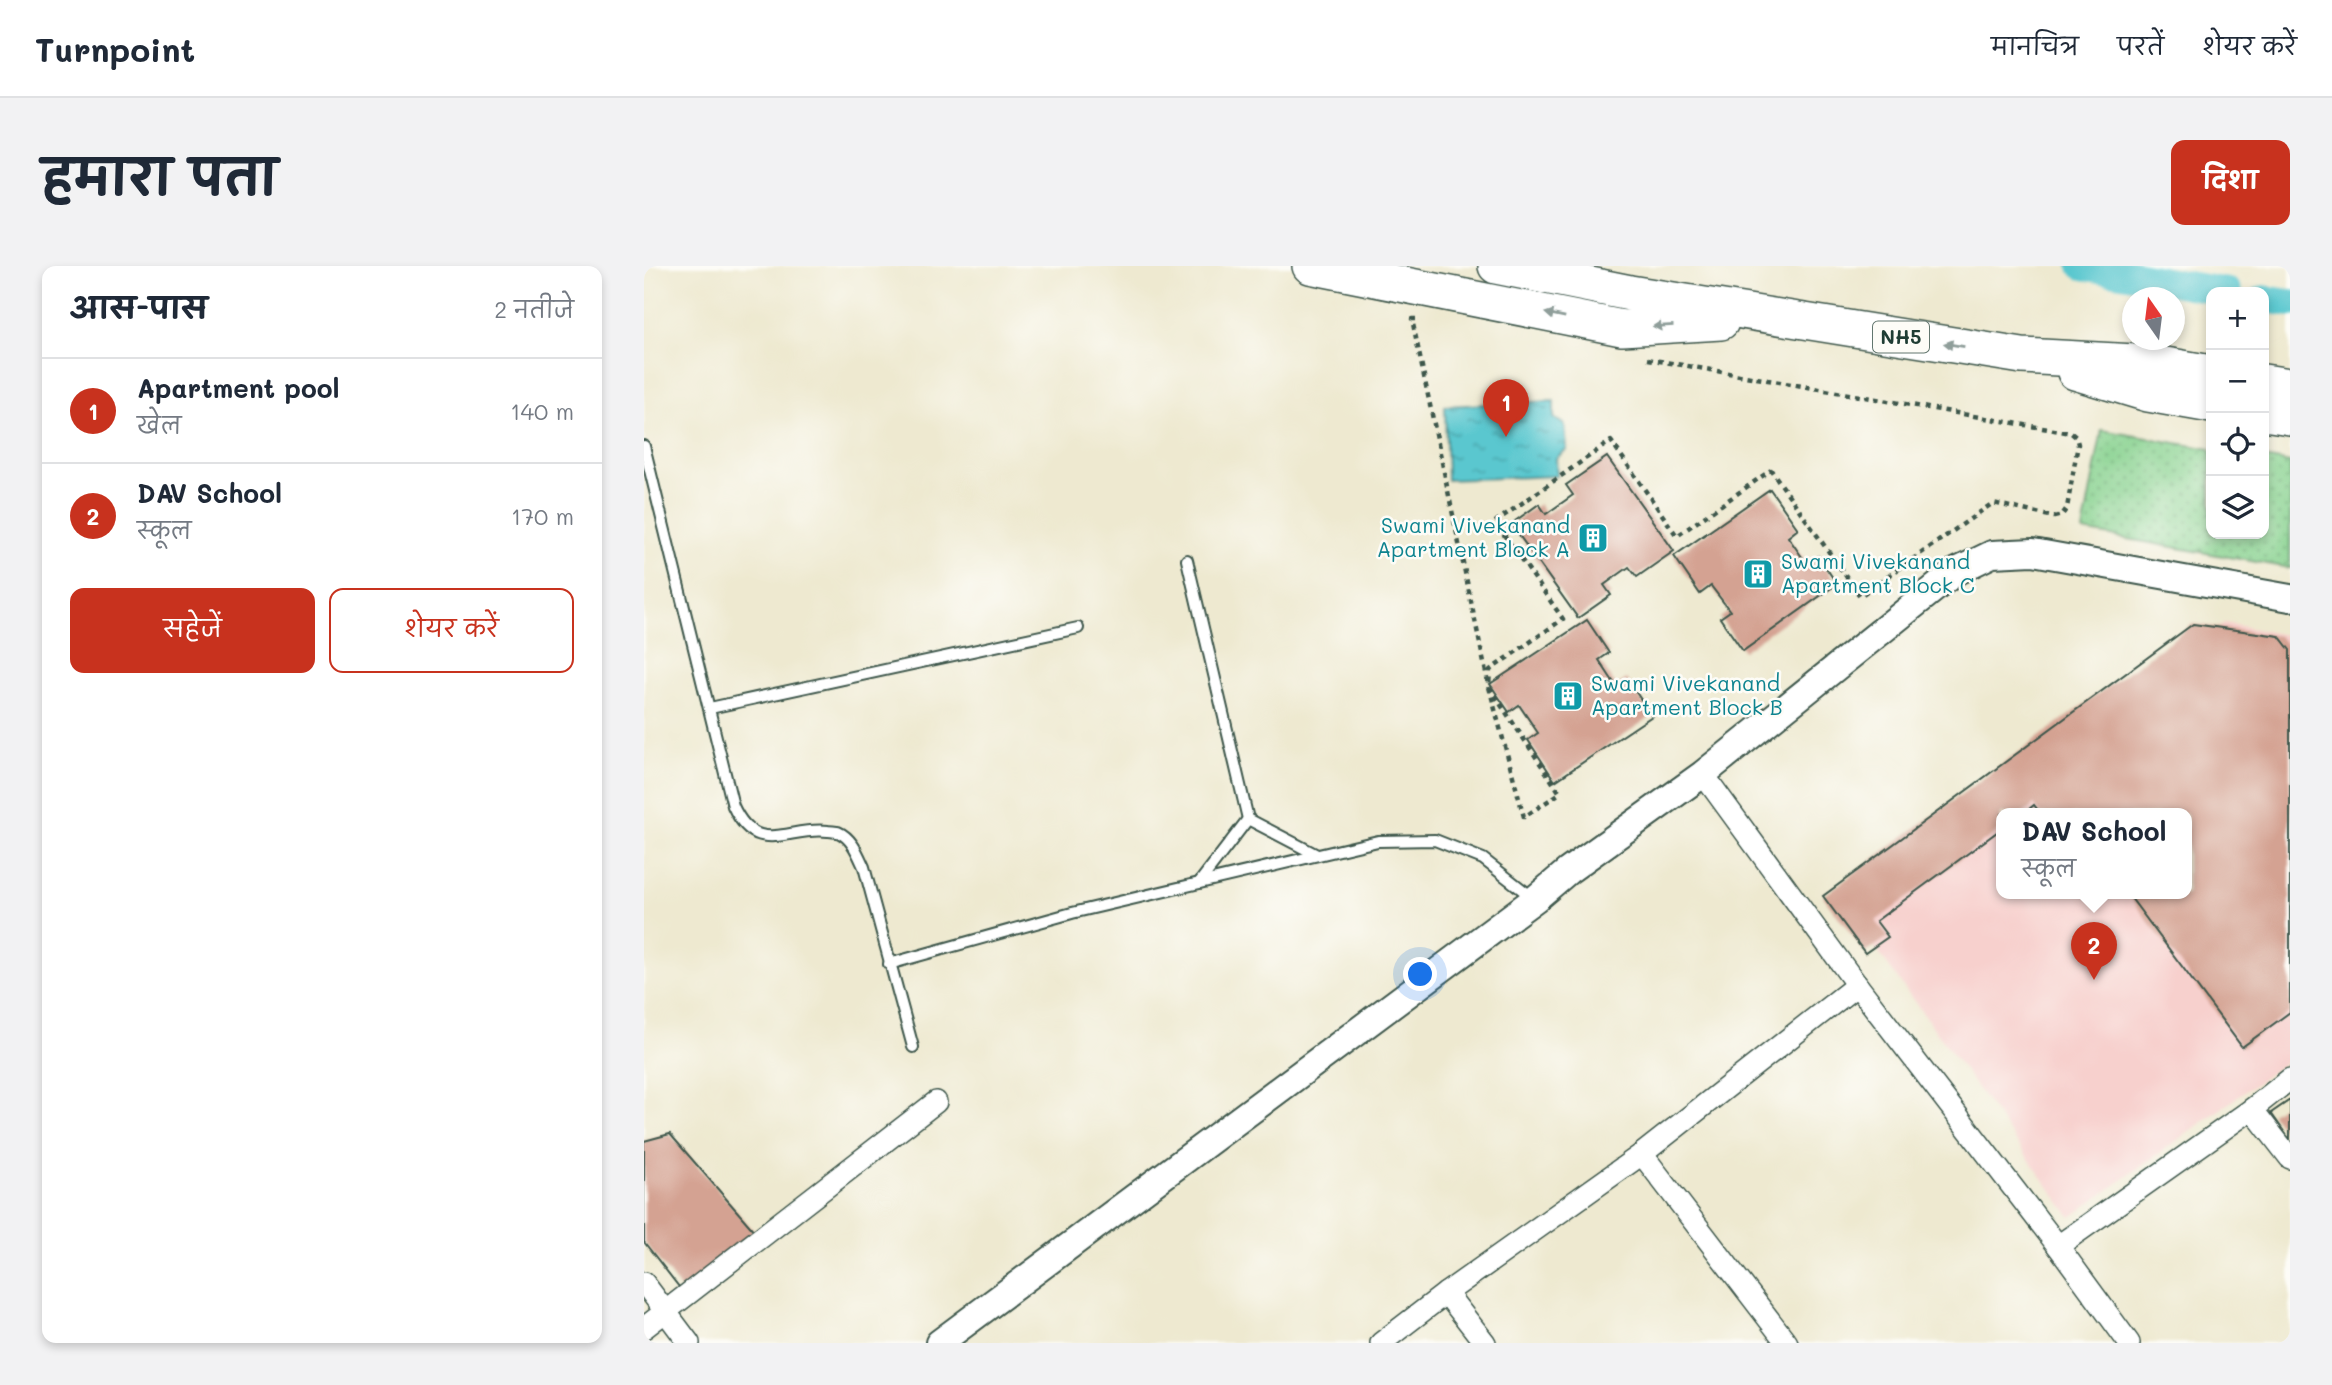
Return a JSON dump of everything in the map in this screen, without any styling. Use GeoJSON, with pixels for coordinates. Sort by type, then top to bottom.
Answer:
{"type":"FeatureCollection","features":[{"type":"Feature","properties":{"kind":"highway"},"geometry":{"type":"LineString","coordinates":[[1310,266],[1622,328],[1780,318]]}},
{"type":"Feature","properties":{"kind":"highway","name":"NH5"},"geometry":{"type":"LineString","coordinates":[[1496,266],[1630,293],[2022,356],[2148,394],[2206,404]]}},
{"type":"Feature","properties":{"kind":"highway"},"geometry":{"type":"LineString","coordinates":[[2022,356],[2154,363],[2206,372]]}},
{"type":"Feature","properties":{"kind":"highway"},"geometry":{"type":"LineString","coordinates":[[2269,383],[2290,386]]}},
{"type":"Feature","properties":{"kind":"highway"},"geometry":{"type":"LineString","coordinates":[[2269,414],[2290,417]]}},
{"type":"Feature","properties":{"kind":"street"},"geometry":{"type":"LineString","coordinates":[[939,1343],[1535,899],[1568,871],[1703,774],[1955,572],[1992,554],[2033,552],[2290,598]]}},
{"type":"Feature","properties":{"kind":"street"},"geometry":{"type":"LineString","coordinates":[[1703,774],[1857,985],[2058,1246],[2129,1343]]}},
{"type":"Feature","properties":{"kind":"street"},"geometry":{"type":"LineString","coordinates":[[1381,1343],[1446,1293],[1642,1154],[1857,985]]}},
{"type":"Feature","properties":{"kind":"street"},"geometry":{"type":"LineString","coordinates":[[2058,1246],[2252,1109],[2290,1079]]}},
{"type":"Feature","properties":{"kind":"street"},"geometry":{"type":"LineString","coordinates":[[644,1328],[936,1102]]}},
{"type":"Feature","properties":{"kind":"street"},"geometry":{"type":"LineString","coordinates":[[2252,1109],[2290,1158]]}},
{"type":"Feature","properties":{"kind":"street"},"geometry":{"type":"LineString","coordinates":[[1642,1154],[1787,1343]]}},
{"type":"Feature","properties":{"kind":"street"},"geometry":{"type":"LineString","coordinates":[[644,1283],[689,1343]]}},
{"type":"Feature","properties":{"kind":"street"},"geometry":{"type":"LineString","coordinates":[[1446,1293],[1485,1343]]}},
{"type":"Feature","properties":{"kind":"lane"},"geometry":{"type":"LineString","coordinates":[[644,446],[733,807],[742,824],[758,835],[780,836],[816,830],[838,832],[853,845],[864,867],[913,1046]]}},
{"type":"Feature","properties":{"kind":"lane"},"geometry":{"type":"LineString","coordinates":[[1187,559],[1248,819],[1317,855]]}},
{"type":"Feature","properties":{"kind":"lane"},"geometry":{"type":"LineString","coordinates":[[710,708],[1078,628]]}},
{"type":"Feature","properties":{"kind":"lane"},"geometry":{"type":"LineString","coordinates":[[1199,883],[1248,819]]}},
{"type":"Feature","properties":{"kind":"lane"},"geometry":{"type":"LineString","coordinates":[[889,964],[1072,913],[1378,841],[1435,840],[1483,859],[1535,899]]}},
{"type":"Feature","properties":{"kind":"path"},"geometry":{"type":"LineString","coordinates":[[1425,321],[1412,319],[1489,687],[1524,817],[1560,793],[1489,687],[1490,670],[1563,619],[1495,522],[1611,441],[1677,536],[1771,470],[1860,596],[1993,503],[2054,517],[2062,515],[2067,508],[2078,444],[2071,433],[1637,357]]}},
{"type":"Feature","properties":{"kind":"shaded area"},"geometry":{"type":"Polygon","coordinates":[[[2225,623],[2290,636],[2290,1059],[2071,1217],[1841,901],[2225,623]]]}},
{"type":"Feature","properties":{"kind":"green space"},"geometry":{"type":"Polygon","coordinates":[[[2102,430],[2206,448],[2206,539],[2269,539],[2269,459],[2290,463],[2290,568],[2083,531],[2102,430]]]}},
{"type":"Feature","properties":{"kind":"water"},"geometry":{"type":"Polygon","coordinates":[[[1554,401],[1554,418],[1565,425],[1567,449],[1556,458],[1557,476],[1447,480],[1445,406],[1554,401]]]}},
{"type":"Feature","properties":{"kind":"building","name":"Swami Vivekanand Apartment Block A"},"geometry":{"type":"Polygon","coordinates":[[[1607,457],[1674,551],[1637,577],[1629,567],[1604,585],[1611,595],[1578,618],[1511,524],[1539,504],[1546,514],[1573,495],[1566,485],[1607,457]]]}},
{"type":"Feature","properties":{"kind":"building","name":"Swami Vivekanand Apartment Block C"},"geometry":{"type":"Polygon","coordinates":[[[1770,489],[1798,529],[1788,537],[1807,564],[1818,556],[1837,584],[1743,651],[1720,618],[1730,611],[1711,586],[1700,594],[1674,556],[1770,489]]]}},
{"type":"Feature","properties":{"kind":"building","name":"Swami Vivekanand Apartment Block B"},"geometry":{"type":"Polygon","coordinates":[[[1587,620],[1609,653],[1599,660],[1616,686],[1627,679],[1652,716],[1555,781],[1528,740],[1538,733],[1519,705],[1509,712],[1490,684],[1587,620]]]}},
{"type":"Feature","properties":{"kind":"building"},"geometry":{"type":"Polygon","coordinates":[[[2193,624],[2279,636],[2290,650],[2290,1012],[2242,1047],[2132,899],[2192,899],[2192,808],[2036,808],[2034,805],[2030,808],[1996,808],[1996,833],[1876,921],[1888,937],[1865,953],[1823,896],[2193,624]]]}},
{"type":"Feature","properties":{"kind":"building"},"geometry":{"type":"Polygon","coordinates":[[[2290,1100],[2290,1140],[2271,1113],[2290,1100]]]}},
{"type":"Feature","properties":{"kind":"building"},"geometry":{"type":"Polygon","coordinates":[[[670,1134],[755,1232],[683,1292],[644,1242],[644,1141],[670,1134]]]}},
{"type":"Feature","properties":{"kind":"waterway"},"geometry":{"type":"LineString","coordinates":[[2082,266],[2206,288]]}},
{"type":"Feature","properties":{"kind":"waterway"},"geometry":{"type":"LineString","coordinates":[[2269,300],[2290,303]]}},
{"type":"Feature","properties":{"kind":"place","name":"Apartment pool"},"geometry":{"type":"Point","coordinates":[1506,437]}},
{"type":"Feature","properties":{"kind":"place","name":"Swami Vivekanand Apartment Block A"},"geometry":{"type":"Point","coordinates":[1593,538]}},
{"type":"Feature","properties":{"kind":"place","name":"Swami Vivekanand Apartment Block C"},"geometry":{"type":"Point","coordinates":[1758,574]}},
{"type":"Feature","properties":{"kind":"place","name":"Swami Vivekanand Apartment Block B"},"geometry":{"type":"Point","coordinates":[1568,696]}},
{"type":"Feature","properties":{"kind":"place","name":"DAV School"},"geometry":{"type":"Point","coordinates":[2094,980]}}]}
